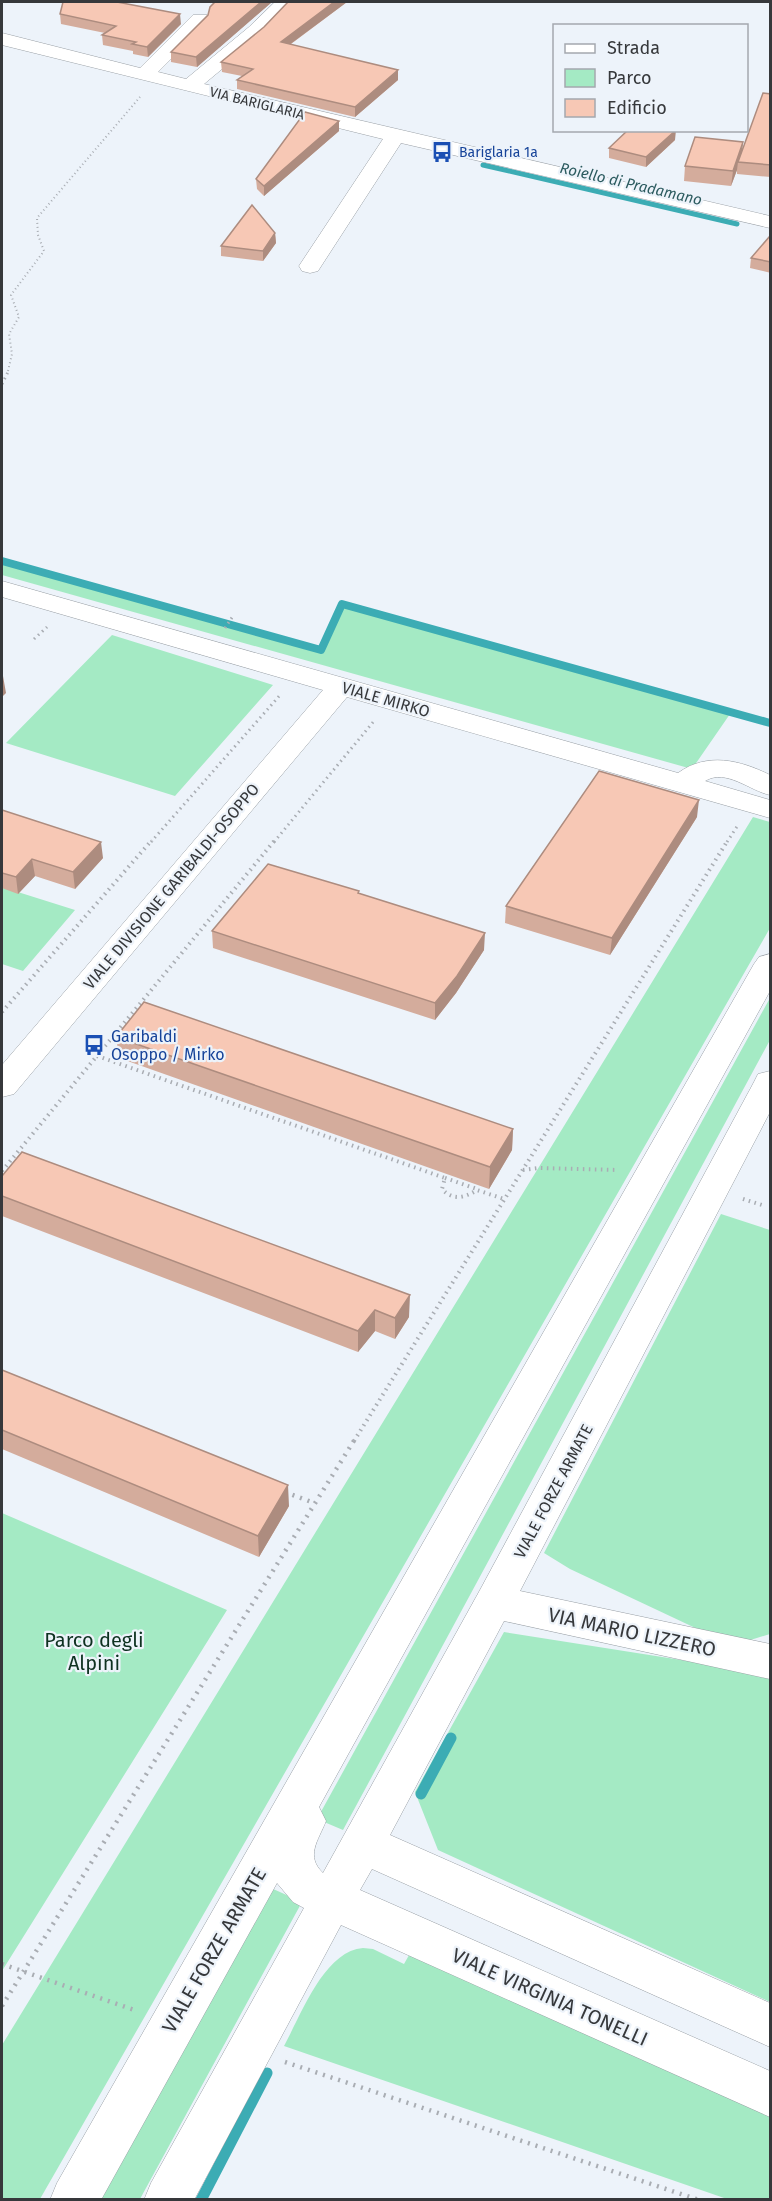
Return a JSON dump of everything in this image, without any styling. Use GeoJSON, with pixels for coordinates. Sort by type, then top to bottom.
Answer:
{"type":"FeatureCollection","features":[{"type":"Feature","properties":{"kind":"street","name":"VIA BARIGLARIA"},"geometry":{"type":"LineString","coordinates":[[190,86],[256,31],[285,2]]}},
{"type":"Feature","properties":{"kind":"street"},"geometry":{"type":"LineString","coordinates":[[150,76],[200,19]]}},
{"type":"Feature","properties":{"kind":"street","name":"VIA BARIGLARIA"},"geometry":{"type":"LineString","coordinates":[[2,39],[395,136],[771,222]]}},
{"type":"Feature","properties":{"kind":"street"},"geometry":{"type":"LineString","coordinates":[[310,266],[395,136]]}},
{"type":"Feature","properties":{"kind":"street","name":"VIALE MIRKO"},"geometry":{"type":"LineString","coordinates":[[2,589],[682,784],[757,812]]}},
{"type":"Feature","properties":{"kind":"street","name":"VIALE DIVISIONE GARIBALDI-OSOPPO"},"geometry":{"type":"LineString","coordinates":[[2,1086],[341,686]]}},
{"type":"Feature","properties":{"kind":"street"},"geometry":{"type":"LineString","coordinates":[[682,784],[698,773],[713,768],[724,769],[771,786]]}},
{"type":"Feature","properties":{"kind":"street","name":"VIALE FORZE ARMATE"},"geometry":{"type":"LineString","coordinates":[[74,2199],[771,964]]}},
{"type":"Feature","properties":{"kind":"street","name":"VIALE FORZE ARMATE"},"geometry":{"type":"LineString","coordinates":[[168,2199],[494,1602],[771,1082]]}},
{"type":"Feature","properties":{"kind":"street","name":"VIA MARIO LIZZERO"},"geometry":{"type":"LineString","coordinates":[[494,1602],[771,1662]]}},
{"type":"Feature","properties":{"kind":"street","name":"VIALE FORZE ARMATE"},"geometry":{"type":"LineString","coordinates":[[331,1899],[300,1882],[295,1875],[291,1855],[299,1831],[349,1742],[356,1702]]}},
{"type":"Feature","properties":{"kind":"street"},"geometry":{"type":"LineString","coordinates":[[361,1843],[771,2025]]}},
{"type":"Feature","properties":{"kind":"street","name":"VIALE VIRGINIA TONELLI"},"geometry":{"type":"LineString","coordinates":[[331,1899],[771,2094]]}},
{"type":"Feature","properties":{"kind":"path"},"geometry":{"type":"LineString","coordinates":[[2,384],[12,363],[14,349],[9,334],[19,317],[11,295],[44,251],[38,235],[37,218],[150,76]]}},
{"type":"Feature","properties":{"kind":"path"},"geometry":{"type":"LineString","coordinates":[[224,630],[233,616]]}},
{"type":"Feature","properties":{"kind":"path"},"geometry":{"type":"LineString","coordinates":[[2,1012],[284,691]]}},
{"type":"Feature","properties":{"kind":"path"},"geometry":{"type":"LineString","coordinates":[[2,1171],[375,720]]}},
{"type":"Feature","properties":{"kind":"path"},"geometry":{"type":"LineString","coordinates":[[2,2006],[504,1199],[757,812]]}},
{"type":"Feature","properties":{"kind":"path"},"geometry":{"type":"LineString","coordinates":[[97,1056],[504,1199]]}},
{"type":"Feature","properties":{"kind":"path"},"geometry":{"type":"LineString","coordinates":[[523,1170],[538,1168],[621,1170]]}},
{"type":"Feature","properties":{"kind":"path"},"geometry":{"type":"LineString","coordinates":[[445,1178],[442,1189],[452,1197],[461,1198],[477,1190]]}},
{"type":"Feature","properties":{"kind":"path"},"geometry":{"type":"LineString","coordinates":[[281,1490],[314,1503]]}},
{"type":"Feature","properties":{"kind":"path"},"geometry":{"type":"LineString","coordinates":[[2,1964],[145,2014]]}},
{"type":"Feature","properties":{"kind":"path"},"geometry":{"type":"LineString","coordinates":[[274,2058],[699,2199]]}},
{"type":"Feature","properties":{"kind":"green space"},"geometry":{"type":"Polygon","coordinates":[[[2,561],[322,651],[344,606],[730,714],[692,769],[2,575],[2,561]]]}},
{"type":"Feature","properties":{"kind":"green space"},"geometry":{"type":"Polygon","coordinates":[[[112,635],[273,685],[175,796],[6,743],[112,635]]]}},
{"type":"Feature","properties":{"kind":"green space"},"geometry":{"type":"Polygon","coordinates":[[[753,817],[770,822],[770,928],[40,2199],[2,2199],[2,2045],[753,817]]]}},
{"type":"Feature","properties":{"kind":"green space"},"geometry":{"type":"Polygon","coordinates":[[[2,887],[75,910],[23,971],[2,964],[2,887]]]}},
{"type":"Feature","properties":{"kind":"green space"},"geometry":{"type":"Polygon","coordinates":[[[770,998],[770,1040],[343,1830],[317,1819],[770,998]]]}},
{"type":"Feature","properties":{"kind":"green space"},"geometry":{"type":"Polygon","coordinates":[[[721,1214],[770,1230],[770,1634],[744,1642],[723,1641],[570,1569],[544,1553],[721,1214]]]}},
{"type":"Feature","properties":{"kind":"green space","name":"Parco degli Alpini"},"geometry":{"type":"Polygon","coordinates":[[[2,1513],[227,1610],[2,1971],[2,1513]]]}},
{"type":"Feature","properties":{"kind":"green space"},"geometry":{"type":"Polygon","coordinates":[[[504,1632],[770,1674],[770,2002],[438,1850],[415,1792],[504,1632]]]}},
{"type":"Feature","properties":{"kind":"green space"},"geometry":{"type":"Polygon","coordinates":[[[271,1888],[302,1902],[140,2199],[98,2200],[271,1888]]]}},
{"type":"Feature","properties":{"kind":"green space"},"geometry":{"type":"Polygon","coordinates":[[[363,1948],[373,1949],[404,1964],[413,1948],[770,2113],[770,2199],[727,2199],[284,2046],[306,2002],[325,1972],[349,1952],[363,1948]]]}},
{"type":"Feature","properties":{"kind":"building"},"geometry":{"type":"Polygon","coordinates":[[[63,2],[117,2],[180,14],[147,47],[132,44],[136,42],[102,35],[116,26],[60,14],[63,2]]]}},
{"type":"Feature","properties":{"kind":"building"},"geometry":{"type":"Polygon","coordinates":[[[215,2],[261,2],[196,57],[171,52],[208,15],[210,7],[215,2]]]}},
{"type":"Feature","properties":{"kind":"building"},"geometry":{"type":"Polygon","coordinates":[[[288,2],[334,2],[281,42],[398,70],[355,107],[237,80],[253,69],[221,62],[264,27],[288,2]]]}},
{"type":"Feature","properties":{"kind":"building"},"geometry":{"type":"Polygon","coordinates":[[[763,93],[771,94],[771,165],[738,162],[763,93]]]}},
{"type":"Feature","properties":{"kind":"building"},"geometry":{"type":"Polygon","coordinates":[[[305,112],[339,121],[264,186],[256,179],[305,112]]]}},
{"type":"Feature","properties":{"kind":"building"},"geometry":{"type":"Polygon","coordinates":[[[626,132],[674,132],[646,157],[609,148],[626,132]]]}},
{"type":"Feature","properties":{"kind":"building"},"geometry":{"type":"Polygon","coordinates":[[[695,137],[743,142],[733,171],[685,166],[695,137]]]}},
{"type":"Feature","properties":{"kind":"building"},"geometry":{"type":"Polygon","coordinates":[[[252,205],[275,233],[263,251],[221,246],[252,205]]]}},
{"type":"Feature","properties":{"kind":"building"},"geometry":{"type":"Polygon","coordinates":[[[770,236],[771,262],[751,258],[770,236]]]}},
{"type":"Feature","properties":{"kind":"building"},"geometry":{"type":"Polygon","coordinates":[[[599,771],[699,800],[612,938],[506,906],[599,771]]]}},
{"type":"Feature","properties":{"kind":"building"},"geometry":{"type":"Polygon","coordinates":[[[2,810],[101,842],[73,872],[32,859],[16,877],[2,873],[2,810]]]}},
{"type":"Feature","properties":{"kind":"building"},"geometry":{"type":"Polygon","coordinates":[[[268,864],[359,891],[358,893],[485,933],[457,976],[435,1003],[212,931],[268,864]]]}},
{"type":"Feature","properties":{"kind":"building"},"geometry":{"type":"Polygon","coordinates":[[[144,1002],[513,1129],[490,1167],[116,1037],[144,1002]]]}},
{"type":"Feature","properties":{"kind":"building"},"geometry":{"type":"Polygon","coordinates":[[[22,1152],[410,1295],[395,1318],[375,1310],[358,1331],[2,1196],[2,1176],[22,1152]]]}},
{"type":"Feature","properties":{"kind":"building"},"geometry":{"type":"Polygon","coordinates":[[[2,1370],[288,1485],[258,1536],[2,1430],[2,1370]]]}},
{"type":"Feature","properties":{"kind":"waterway","name":"Roiello di Pradamano"},"geometry":{"type":"LineString","coordinates":[[483,165],[737,224]]}},
{"type":"Feature","properties":{"kind":"waterway"},"geometry":{"type":"LineString","coordinates":[[2,561],[321,650],[342,604],[770,723]]}},
{"type":"Feature","properties":{"kind":"waterway"},"geometry":{"type":"LineString","coordinates":[[421,1794],[451,1738]]}},
{"type":"Feature","properties":{"kind":"waterway"},"geometry":{"type":"LineString","coordinates":[[201,2200],[267,2073]]}},
{"type":"Feature","properties":{"kind":"place","name":"Bariglaria 1a"},"geometry":{"type":"Point","coordinates":[442,152]}},
{"type":"Feature","properties":{"kind":"place","name":"Garibaldi Osoppo / Mirko"},"geometry":{"type":"Point","coordinates":[94,1045]}}]}
